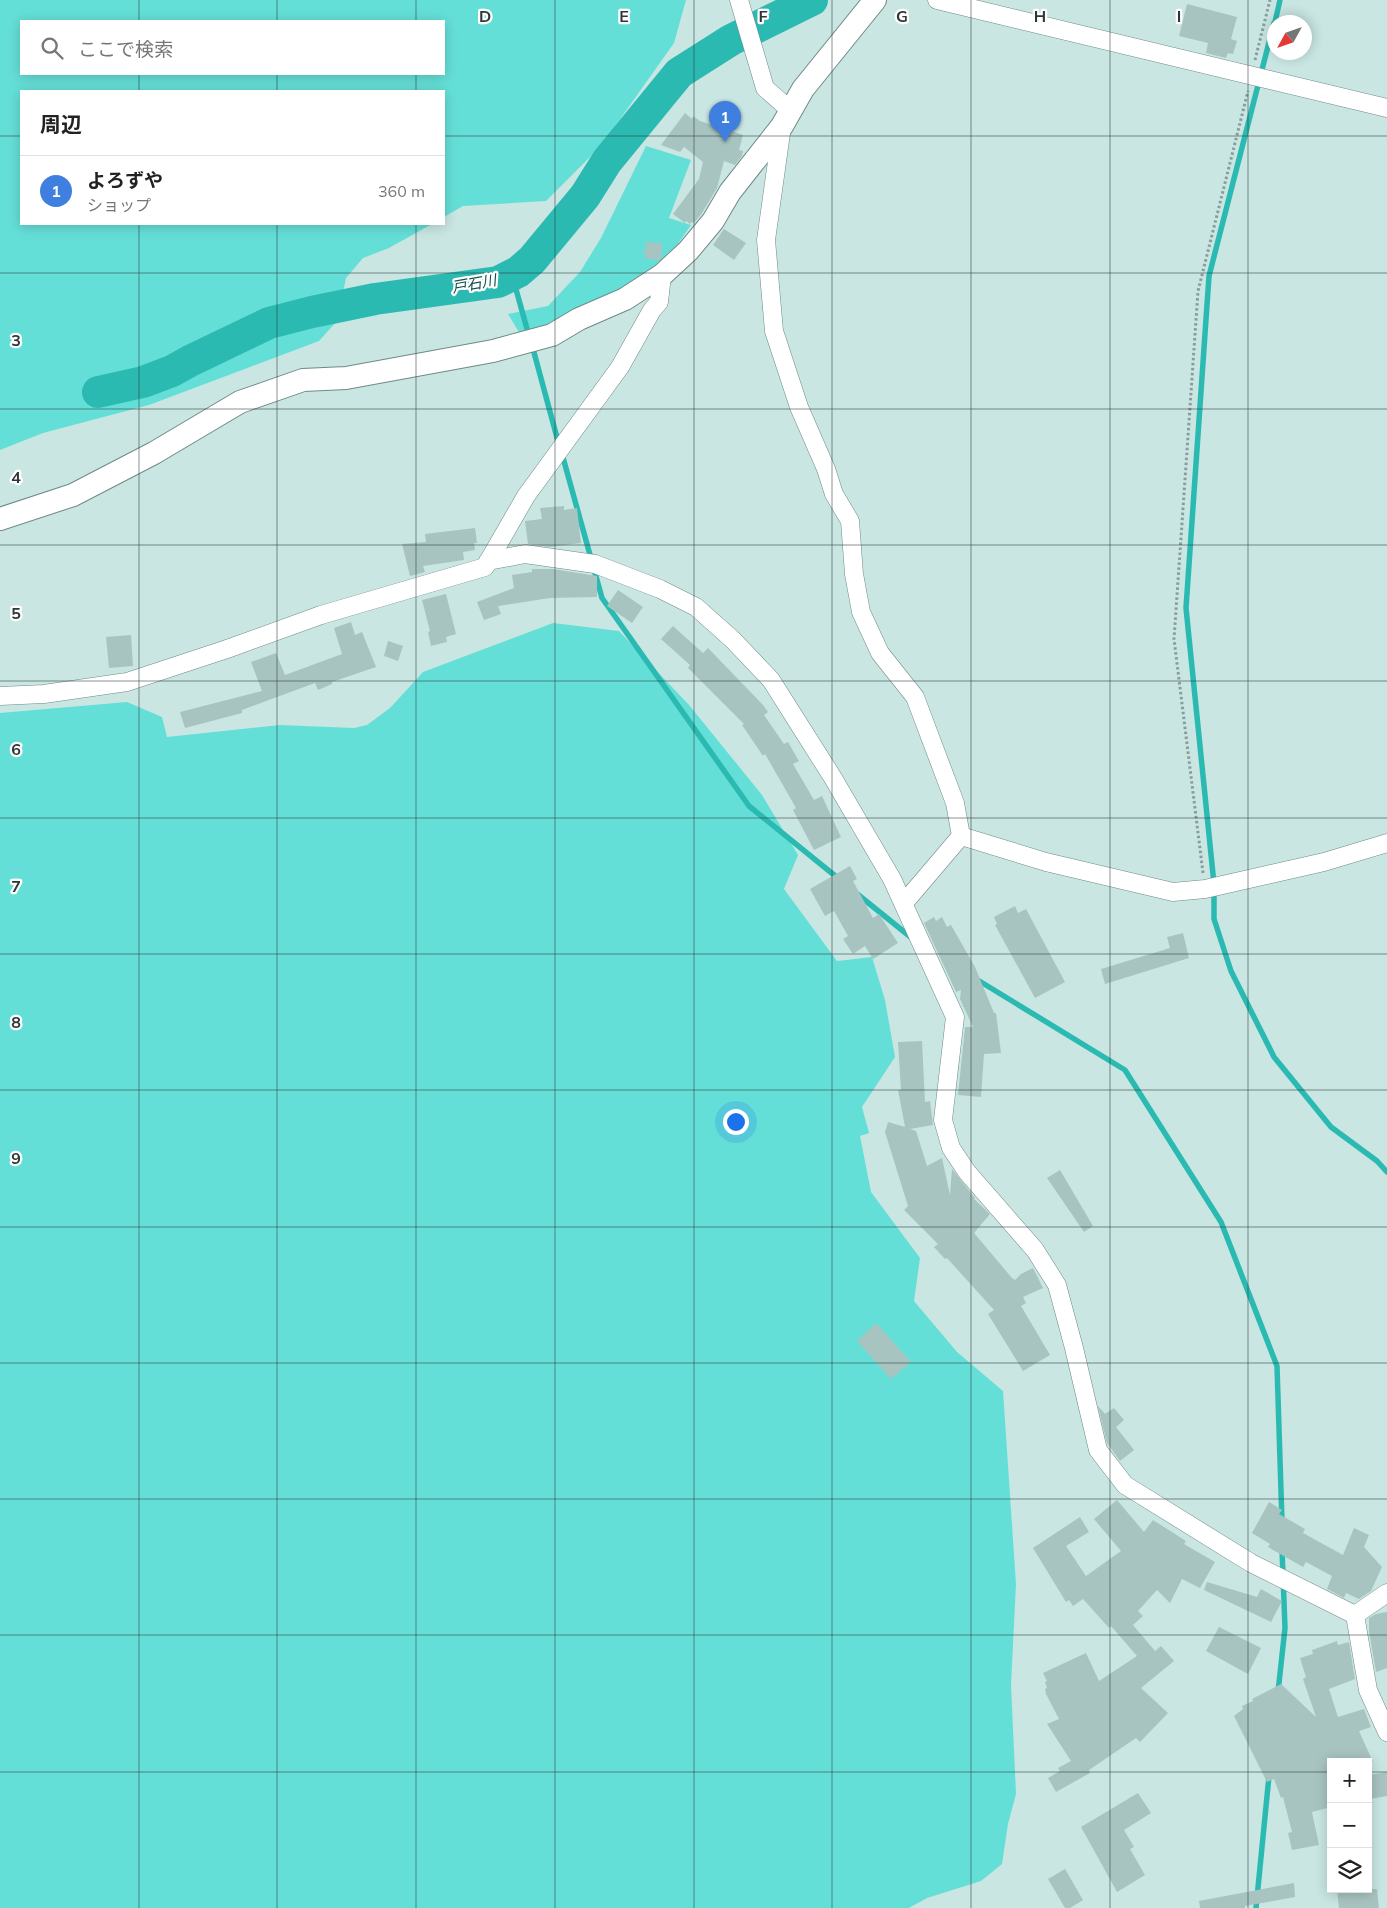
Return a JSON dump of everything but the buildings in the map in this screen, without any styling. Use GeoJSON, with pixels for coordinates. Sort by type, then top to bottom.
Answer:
{"type":"FeatureCollection","features":[{"type":"Feature","properties":{"kind":"street"},"geometry":{"type":"LineString","coordinates":[[739,0],[765,88],[787,119],[766,240],[774,331],[799,407],[826,469],[834,494],[850,521],[854,574],[861,612],[880,653],[915,697],[955,803],[961,836]]}},
{"type":"Feature","properties":{"kind":"street"},"geometry":{"type":"LineString","coordinates":[[0,520],[73,495],[154,453],[240,402],[303,380],[346,378],[400,366],[493,352],[552,335],[579,320],[625,299],[662,275],[688,251],[713,221],[730,192],[787,119],[803,89],[856,26],[875,0]]}},
{"type":"Feature","properties":{"kind":"street"},"geometry":{"type":"LineString","coordinates":[[937,0],[1387,108]]}},
{"type":"Feature","properties":{"kind":"street"},"geometry":{"type":"LineString","coordinates":[[0,696],[44,694],[127,682],[227,649],[320,615],[485,567],[526,496],[620,367],[652,310],[659,302],[662,275]]}},
{"type":"Feature","properties":{"kind":"street"},"geometry":{"type":"LineString","coordinates":[[488,561],[525,554],[595,564],[660,589],[696,607],[733,640],[771,680],[833,778],[892,880],[955,1017],[943,1120],[951,1148],[968,1172],[1035,1250],[1057,1285],[1098,1450],[1125,1485],[1251,1563],[1355,1615]]}},
{"type":"Feature","properties":{"kind":"street"},"geometry":{"type":"LineString","coordinates":[[961,836],[1046,862],[1173,892],[1205,888],[1324,862],[1387,843]]}},
{"type":"Feature","properties":{"kind":"street"},"geometry":{"type":"LineString","coordinates":[[904,903],[961,836]]}},
{"type":"Feature","properties":{"kind":"street"},"geometry":{"type":"LineString","coordinates":[[1355,1615],[1387,1594]]}},
{"type":"Feature","properties":{"kind":"street"},"geometry":{"type":"LineString","coordinates":[[1355,1615],[1368,1690],[1387,1732]]}},
{"type":"Feature","properties":{"kind":"path"},"geometry":{"type":"LineString","coordinates":[[1205,888],[1174,640],[1198,291],[1270,0]]}},
{"type":"Feature","properties":{"kind":"shaded area"},"geometry":{"type":"Polygon","coordinates":[[[0,0],[686,0],[674,43],[601,146],[546,201],[463,206],[445,216],[445,90],[20,90],[20,225],[430,225],[389,248],[363,258],[346,278],[337,321],[319,341],[149,405],[43,433],[0,450],[0,0]]]}},
{"type":"Feature","properties":{"kind":"shaded area"},"geometry":{"type":"Polygon","coordinates":[[[646,146],[691,160],[669,218],[691,225],[677,245],[636,283],[563,322],[520,334],[508,314],[548,306],[580,272],[601,238],[646,146]]]}},
{"type":"Feature","properties":{"kind":"shaded area"},"geometry":{"type":"Polygon","coordinates":[[[553,623],[619,631],[689,705],[762,795],[798,855],[784,889],[837,961],[872,957],[885,1000],[895,1057],[862,1107],[869,1133],[860,1136],[871,1192],[920,1258],[914,1301],[957,1352],[1003,1391],[1016,1584],[1011,1685],[1016,1794],[1008,1824],[1002,1864],[981,1881],[927,1898],[909,1908],[0,1908],[0,713],[127,702],[162,717],[167,737],[280,725],[354,728],[367,725],[390,708],[423,672],[553,623]]]}},
{"type":"Feature","properties":{"kind":"waterway","name":"戸石川"},"geometry":{"type":"LineString","coordinates":[[98,392],[143,382],[172,371],[269,323],[375,299],[498,282],[518,272],[532,260],[585,196],[607,161],[679,73],[731,40],[812,0]]}},
{"type":"Feature","properties":{"kind":"waterway"},"geometry":{"type":"LineString","coordinates":[[1277,15],[1280,0]]}},
{"type":"Feature","properties":{"kind":"waterway"},"geometry":{"type":"LineString","coordinates":[[1267,50],[1209,276],[1186,608],[1214,884],[1214,919],[1231,971],[1274,1057],[1331,1127],[1377,1161],[1387,1172]]}},
{"type":"Feature","properties":{"kind":"waterway"},"geometry":{"type":"LineString","coordinates":[[512,275],[529,336]]}},
{"type":"Feature","properties":{"kind":"waterway"},"geometry":{"type":"LineString","coordinates":[[532,345],[559,445]]}},
{"type":"Feature","properties":{"kind":"waterway"},"geometry":{"type":"LineString","coordinates":[[562,454],[602,598],[749,806],[839,879]]}},
{"type":"Feature","properties":{"kind":"waterway"},"geometry":{"type":"LineString","coordinates":[[856,893],[913,939]]}},
{"type":"Feature","properties":{"kind":"waterway"},"geometry":{"type":"LineString","coordinates":[[976,979],[1125,1070],[1221,1222],[1277,1366],[1282,1522]]}},
{"type":"Feature","properties":{"kind":"waterway"},"geometry":{"type":"LineString","coordinates":[[1278,1692],[1285,1628],[1282,1549]]}},
{"type":"Feature","properties":{"kind":"waterway"},"geometry":{"type":"LineString","coordinates":[[1256,1908],[1269,1776]]}},
{"type":"Feature","properties":{"kind":"place","name":"よろずや"},"geometry":{"type":"Point","coordinates":[725,142]}}]}
